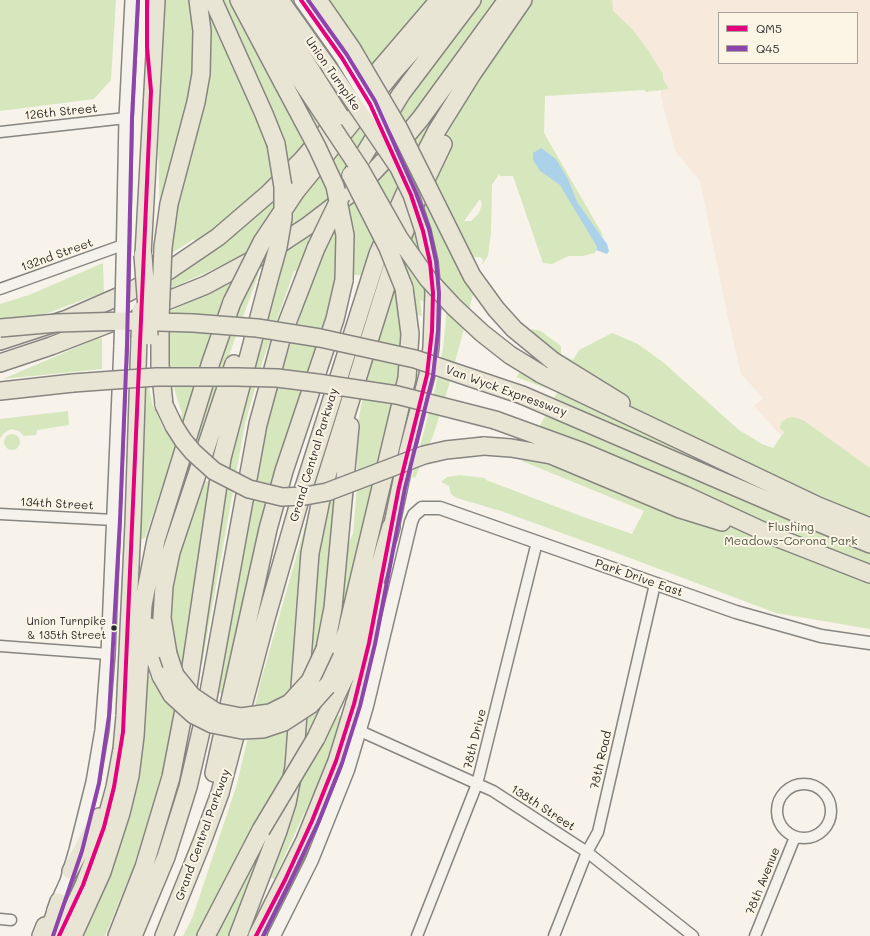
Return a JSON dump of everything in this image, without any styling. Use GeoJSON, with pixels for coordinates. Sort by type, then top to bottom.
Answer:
{"type":"FeatureCollection","features":[{"type":"Feature","properties":{"kind":"highway"},"geometry":{"type":"LineString","coordinates":[[164,405],[160,365],[163,247],[169,204],[196,102],[201,74],[202,31],[198,0]]}},
{"type":"Feature","properties":{"kind":"highway"},"geometry":{"type":"LineString","coordinates":[[117,936],[144,867],[171,776],[188,687],[222,458],[278,247],[283,218],[282,180],[276,144],[264,114],[212,0]]}},
{"type":"Feature","properties":{"kind":"highway"},"geometry":{"type":"LineString","coordinates":[[239,0],[298,77],[363,155],[418,265],[442,295],[473,325],[500,348],[541,374],[590,398],[672,435],[806,500],[870,527]]}},
{"type":"Feature","properties":{"kind":"highway"},"geometry":{"type":"LineString","coordinates":[[152,559],[150,628],[153,653],[160,676],[172,695],[194,715],[212,724],[242,730],[263,729],[284,722],[310,705],[327,686],[347,630],[407,378],[410,334],[404,288],[388,248],[298,77],[250,0]]}},
{"type":"Feature","properties":{"kind":"highway"},"geometry":{"type":"LineString","coordinates":[[191,871],[268,530],[286,464],[335,319],[344,280],[344,235],[335,186],[324,161],[298,77],[266,0]]}},
{"type":"Feature","properties":{"kind":"highway"},"geometry":{"type":"LineString","coordinates":[[318,0],[347,54],[400,129],[472,276],[496,309],[514,329],[553,361],[672,435]]}},
{"type":"Feature","properties":{"kind":"highway"},"geometry":{"type":"LineString","coordinates":[[0,341],[67,319],[129,292],[168,271],[218,237],[268,194],[302,160],[439,0]]}},
{"type":"Feature","properties":{"kind":"highway"},"geometry":{"type":"LineString","coordinates":[[73,936],[110,852],[130,776],[137,717],[143,605],[152,559],[168,498],[218,339],[232,302],[262,242],[296,191],[394,72],[458,0]]}},
{"type":"Feature","properties":{"kind":"highway"},"geometry":{"type":"LineString","coordinates":[[133,936],[166,857],[188,787],[205,714],[258,424],[282,336],[316,248],[348,181],[405,88],[472,0]]}},
{"type":"Feature","properties":{"kind":"highway"},"geometry":{"type":"LineString","coordinates":[[0,362],[51,346],[206,284],[271,250],[309,225],[360,186],[397,147],[442,90],[516,3]]}},
{"type":"Feature","properties":{"kind":"highway"},"geometry":{"type":"LineString","coordinates":[[238,936],[278,831],[290,788],[296,751],[306,591],[312,536],[324,485],[390,271],[420,192],[436,156],[468,98],[505,39],[516,3]]}},
{"type":"Feature","properties":{"kind":"highway","name":"Grand Central Parkway"},"geometry":{"type":"LineString","coordinates":[[164,936],[191,871],[220,793],[299,503],[378,254],[406,190],[436,132],[516,3]]}},
{"type":"Feature","properties":{"kind":"highway"},"geometry":{"type":"LineString","coordinates":[[143,255],[144,337],[155,383],[164,405],[174,426],[183,440],[210,468],[237,484],[260,492],[277,496],[292,497],[328,492],[424,455],[446,450],[484,446],[511,448],[551,455],[680,509],[778,538]]}},
{"type":"Feature","properties":{"kind":"highway"},"geometry":{"type":"LineString","coordinates":[[268,283],[241,344],[171,552],[164,586],[162,618],[168,654],[175,674],[180,683],[199,702],[224,714],[250,717],[281,708],[297,697],[313,676],[325,649],[332,622],[347,448],[360,367]]}},
{"type":"Feature","properties":{"kind":"highway","name":"Van Wyck Expressway"},"geometry":{"type":"LineString","coordinates":[[0,328],[57,323],[126,321],[193,323],[257,328],[320,338],[415,359],[522,395],[822,525],[870,544]]}},
{"type":"Feature","properties":{"kind":"highway"},"geometry":{"type":"LineString","coordinates":[[0,391],[73,383],[180,377],[277,378],[397,395],[495,420],[583,452],[685,495],[778,538],[870,574]]}},
{"type":"Feature","properties":{"kind":"highway"},"geometry":{"type":"LineString","coordinates":[[206,936],[261,830],[316,738],[335,701],[350,664],[391,527]]}},
{"type":"Feature","properties":{"kind":"main road"},"geometry":{"type":"LineString","coordinates":[[43,934],[70,871],[89,800],[100,747],[108,654],[114,520],[123,266],[126,118],[132,0]]}},
{"type":"Feature","properties":{"kind":"main road"},"geometry":{"type":"LineString","coordinates":[[147,0],[147,47],[151,91]]}},
{"type":"Feature","properties":{"kind":"main road"},"geometry":{"type":"LineString","coordinates":[[143,255],[157,0]]}},
{"type":"Feature","properties":{"kind":"main road","name":"Union Turnpike"},"geometry":{"type":"LineString","coordinates":[[281,0],[398,168]]}},
{"type":"Feature","properties":{"kind":"main road","name":"Union Turnpike"},"geometry":{"type":"LineString","coordinates":[[256,936],[304,840],[342,744],[366,657],[391,527],[407,452],[427,375],[431,347],[433,293],[430,262],[423,231],[411,195],[347,54],[300,0]]}},
{"type":"Feature","properties":{"kind":"main road"},"geometry":{"type":"LineString","coordinates":[[59,936],[84,885],[98,846],[114,787],[121,749],[144,337]]}},
{"type":"Feature","properties":{"kind":"main road"},"geometry":{"type":"LineString","coordinates":[[70,871],[92,832],[104,804],[121,749]]}},
{"type":"Feature","properties":{"kind":"street","name":"126th Street"},"geometry":{"type":"LineString","coordinates":[[0,132],[126,118]]}},
{"type":"Feature","properties":{"kind":"street","name":"132nd Street"},"geometry":{"type":"LineString","coordinates":[[0,289],[123,245]]}},
{"type":"Feature","properties":{"kind":"street","name":"Park Drive East"},"geometry":{"type":"LineString","coordinates":[[360,731],[414,515],[422,508],[440,508],[736,612],[814,634],[870,643]]}},
{"type":"Feature","properties":{"kind":"street","name":"134th Street"},"geometry":{"type":"LineString","coordinates":[[0,514],[114,520]]}},
{"type":"Feature","properties":{"kind":"street","name":"78th Drive"},"geometry":{"type":"LineString","coordinates":[[417,936],[477,784],[537,542]]}},
{"type":"Feature","properties":{"kind":"street","name":"78th Road"},"geometry":{"type":"LineString","coordinates":[[554,936],[587,852],[598,832],[655,584]]}},
{"type":"Feature","properties":{"kind":"street"},"geometry":{"type":"LineString","coordinates":[[0,646],[108,654]]}},
{"type":"Feature","properties":{"kind":"street","name":"138th Street"},"geometry":{"type":"LineString","coordinates":[[360,731],[493,791],[587,852],[693,936]]}},
{"type":"Feature","properties":{"kind":"street"},"geometry":{"type":"LineString","coordinates":[[274,936],[312,860],[326,828],[348,770],[360,731]]}},
{"type":"Feature","properties":{"kind":"street","name":"78th Avenue"},"geometry":{"type":"LineString","coordinates":[[802,783],[812,785],[821,790],[827,797],[831,812],[830,818],[826,827],[816,836],[807,838],[794,836],[785,831],[779,823],[776,814],[777,803],[787,789],[802,783]]}},
{"type":"Feature","properties":{"kind":"street","name":"78th Avenue"},"geometry":{"type":"LineString","coordinates":[[755,936],[794,836]]}},
{"type":"Feature","properties":{"kind":"street"},"geometry":{"type":"LineString","coordinates":[[0,919],[11,920]]}},
{"type":"Feature","properties":{"kind":"shaded area"},"geometry":{"type":"Polygon","coordinates":[[[612,0],[870,0],[870,470],[793,417],[781,436],[754,406],[763,398],[741,374],[700,181],[675,151],[661,97],[661,89],[668,89],[602,13],[612,0]]]}},
{"type":"Feature","properties":{"kind":"green space"},"geometry":{"type":"Polygon","coordinates":[[[0,0],[116,0],[111,80],[94,99],[0,111],[0,0]]]}},
{"type":"Feature","properties":{"kind":"green space"},"geometry":{"type":"Polygon","coordinates":[[[165,0],[190,0],[195,31],[192,80],[160,219],[158,144],[165,0]]]}},
{"type":"Feature","properties":{"kind":"green space"},"geometry":{"type":"Polygon","coordinates":[[[199,0],[612,0],[613,11],[633,30],[648,50],[663,74],[663,79],[669,89],[646,92],[644,90],[545,96],[544,133],[604,237],[583,223],[597,247],[595,253],[583,256],[569,256],[552,264],[543,263],[513,176],[500,176],[499,174],[492,185],[491,233],[488,256],[482,265],[483,260],[480,257],[473,257],[461,268],[474,291],[447,392],[433,436],[415,478],[412,477],[435,389],[443,349],[446,317],[446,312],[420,300],[422,316],[415,315],[404,337],[401,380],[337,635],[346,550],[353,533],[357,487],[357,461],[354,445],[367,373],[392,285],[374,276],[354,275],[354,278],[335,276],[330,307],[281,450],[258,529],[224,694],[218,693],[262,449],[276,388],[315,272],[294,271],[263,360],[245,424],[202,664],[197,663],[225,483],[256,358],[282,271],[220,266],[170,289],[169,280],[197,261],[194,239],[167,256],[170,228],[188,156],[199,0]],[[480,199],[464,221],[471,221],[479,213],[482,204],[480,199]]]}},
{"type":"Feature","properties":{"kind":"green space"},"geometry":{"type":"Polygon","coordinates":[[[103,263],[104,292],[0,331],[0,304],[29,295],[103,263]]]}},
{"type":"Feature","properties":{"kind":"green space"},"geometry":{"type":"Polygon","coordinates":[[[259,273],[194,457],[189,453],[249,277],[259,273]]]}},
{"type":"Feature","properties":{"kind":"green space"},"geometry":{"type":"Polygon","coordinates":[[[234,282],[223,305],[202,359],[188,408],[145,538],[141,539],[146,373],[152,403],[164,430],[182,414],[172,382],[166,350],[166,313],[234,282]]]}},
{"type":"Feature","properties":{"kind":"green space","name":"Flushing Meadows-Corona Park"},"geometry":{"type":"Polygon","coordinates":[[[532,329],[541,331],[561,346],[561,354],[573,360],[579,350],[612,333],[638,344],[664,363],[739,430],[762,444],[773,448],[784,432],[780,428],[781,423],[787,418],[793,417],[803,420],[870,468],[870,629],[776,613],[501,511],[457,498],[451,494],[449,486],[441,482],[447,477],[460,475],[485,478],[486,480],[632,534],[644,511],[522,461],[572,363],[529,333],[532,329]]]}},
{"type":"Feature","properties":{"kind":"green space"},"geometry":{"type":"Polygon","coordinates":[[[98,338],[102,338],[102,369],[3,379],[98,338]]]}},
{"type":"Feature","properties":{"kind":"green space"},"geometry":{"type":"Polygon","coordinates":[[[520,372],[553,391],[516,377],[520,372]]]}},
{"type":"Feature","properties":{"kind":"green space"},"geometry":{"type":"Polygon","coordinates":[[[68,411],[69,425],[37,430],[36,435],[24,436],[19,431],[11,429],[4,433],[0,438],[0,419],[68,411]]]}},
{"type":"Feature","properties":{"kind":"green space"},"geometry":{"type":"Polygon","coordinates":[[[9,434],[15,434],[20,439],[18,448],[15,450],[9,450],[4,445],[4,439],[9,434]]]}},
{"type":"Feature","properties":{"kind":"green space"},"geometry":{"type":"Polygon","coordinates":[[[332,477],[338,477],[327,600],[318,643],[328,732],[338,715],[343,718],[321,777],[274,879],[267,876],[281,841],[315,559],[332,477]]]}},
{"type":"Feature","properties":{"kind":"green space"},"geometry":{"type":"Polygon","coordinates":[[[202,480],[209,482],[173,732],[155,801],[133,868],[105,936],[80,936],[149,674],[154,684],[173,635],[169,619],[171,584],[180,541],[202,480]]]}},
{"type":"Feature","properties":{"kind":"green space"},"geometry":{"type":"Polygon","coordinates":[[[312,501],[304,547],[290,754],[274,828],[229,936],[183,936],[193,916],[237,784],[260,684],[312,501]]]}},
{"type":"Feature","properties":{"kind":"water"},"geometry":{"type":"Polygon","coordinates":[[[541,148],[556,159],[568,179],[577,202],[607,244],[609,251],[607,254],[596,250],[597,247],[560,185],[540,171],[533,160],[533,153],[541,148]]]}},
{"type":"Feature","properties":{"kind":"transit line","name":"Q45"},"geometry":{"type":"LineString","coordinates":[[53,936],[82,851],[99,783],[109,716],[120,520],[127,345],[132,118],[138,0]]}},
{"type":"Feature","properties":{"kind":"transit line","name":"QM5"},"geometry":{"type":"LineString","coordinates":[[59,936],[83,885],[104,827],[114,787],[123,732],[151,91],[147,47],[147,0]]}},
{"type":"Feature","properties":{"kind":"transit line","name":"QM5"},"geometry":{"type":"LineString","coordinates":[[256,936],[285,880],[312,821],[336,761],[354,704],[369,643],[399,487],[427,375],[432,331],[433,293],[430,262],[423,231],[411,195],[370,104],[342,58],[301,0]]}},
{"type":"Feature","properties":{"kind":"transit line","name":"Q45"},"geometry":{"type":"LineString","coordinates":[[263,936],[318,823],[342,763],[360,706],[375,644],[405,488],[433,376],[438,331],[439,293],[436,261],[429,229],[416,193],[375,101],[347,55],[308,0]]}},
{"type":"Feature","properties":{"kind":"place","name":"Union Turnpike & 135th Street"},"geometry":{"type":"Point","coordinates":[114,628]}}]}
